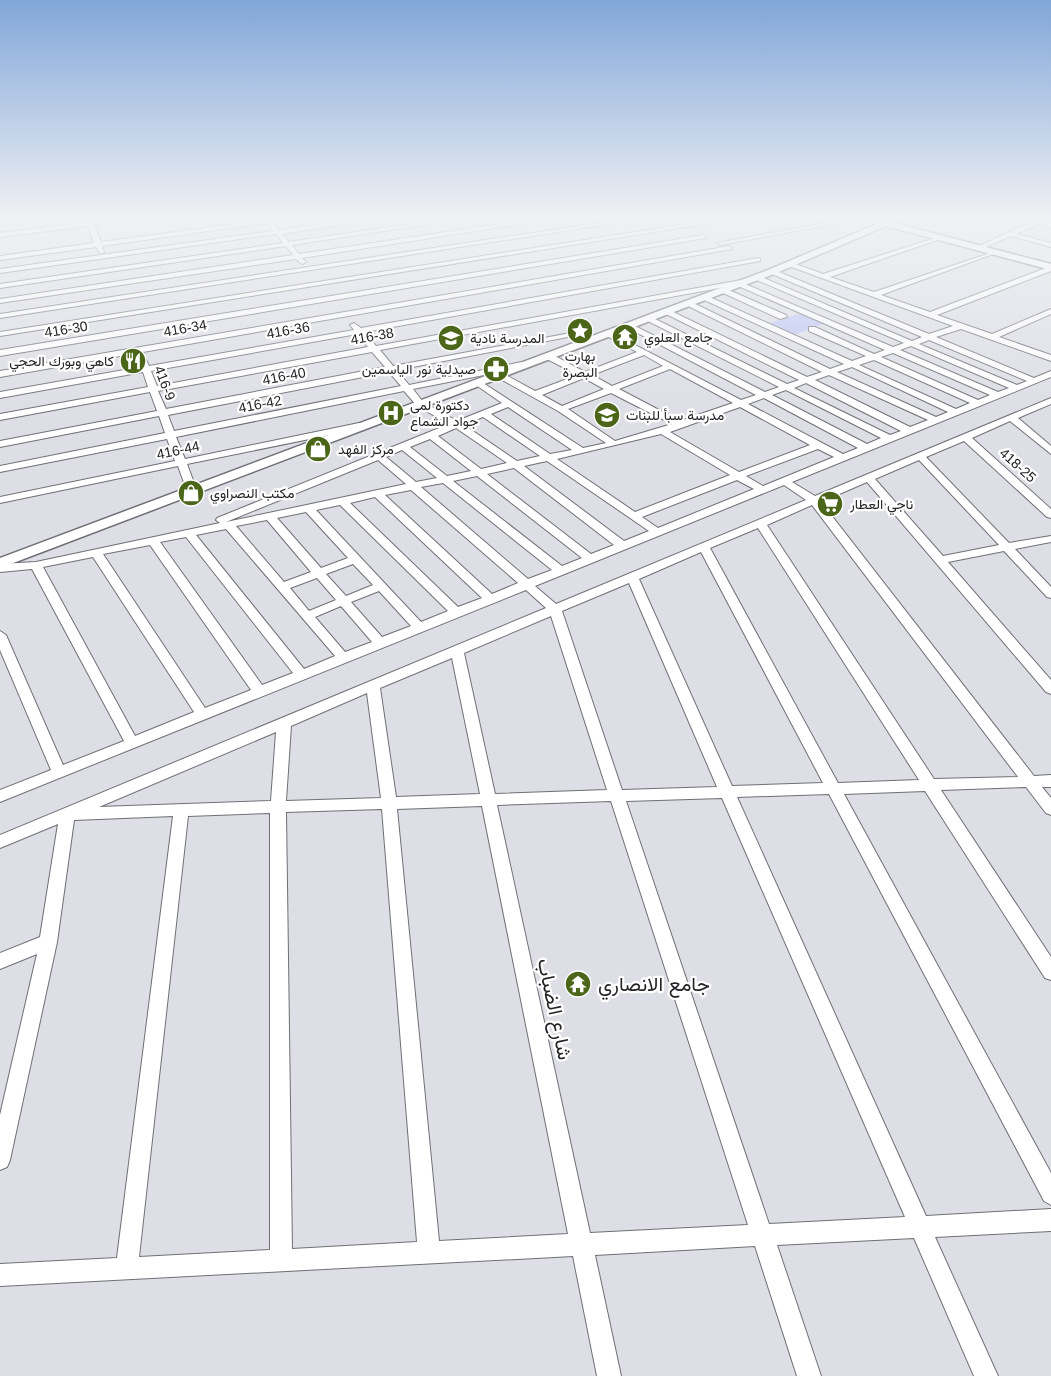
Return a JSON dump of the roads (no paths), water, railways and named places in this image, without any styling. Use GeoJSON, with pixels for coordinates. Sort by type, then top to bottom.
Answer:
{"type":"FeatureCollection","features":[{"type":"Feature","properties":{"kind":"street"},"geometry":{"type":"LineString","coordinates":[[0,286],[32,281]]}},
{"type":"Feature","properties":{"kind":"street"},"geometry":{"type":"LineString","coordinates":[[0,301],[132,281]]}},
{"type":"Feature","properties":{"kind":"street"},"geometry":{"type":"LineString","coordinates":[[0,316],[232,281]]}},
{"type":"Feature","properties":{"kind":"street"},"geometry":{"type":"LineString","coordinates":[[318,281],[420,404],[457,425],[516,465],[623,546]]}},
{"type":"Feature","properties":{"kind":"street"},"geometry":{"type":"LineString","coordinates":[[0,334],[338,281]]}},
{"type":"Feature","properties":{"kind":"street","name":"416-30"},"geometry":{"type":"LineString","coordinates":[[0,353],[439,281]]}},
{"type":"Feature","properties":{"kind":"street"},"geometry":{"type":"LineString","coordinates":[[512,281],[546,311]]}},
{"type":"Feature","properties":{"kind":"street","name":"416-34"},"geometry":{"type":"LineString","coordinates":[[0,374],[538,281]]}},
{"type":"Feature","properties":{"kind":"street","name":"416-36"},"geometry":{"type":"LineString","coordinates":[[0,395],[359,331],[546,311],[670,281]]}},
{"type":"Feature","properties":{"kind":"street"},"geometry":{"type":"LineString","coordinates":[[0,563],[548,356],[574,335],[608,333],[747,281]]}},
{"type":"Feature","properties":{"kind":"street","name":"416-38"},"geometry":{"type":"LineString","coordinates":[[0,417],[374,349],[546,311],[747,281]]}},
{"type":"Feature","properties":{"kind":"street"},"geometry":{"type":"LineString","coordinates":[[748,281],[801,311],[998,395]]}},
{"type":"Feature","properties":{"kind":"street"},"geometry":{"type":"LineString","coordinates":[[749,281],[909,343],[1017,388]]}},
{"type":"Feature","properties":{"kind":"street"},"geometry":{"type":"LineString","coordinates":[[807,281],[928,337],[1035,381]]}},
{"type":"Feature","properties":{"kind":"street"},"geometry":{"type":"LineString","coordinates":[[834,281],[1051,358]]}},
{"type":"Feature","properties":{"kind":"street"},"geometry":{"type":"LineString","coordinates":[[873,295],[912,281]]}},
{"type":"Feature","properties":{"kind":"street"},"geometry":{"type":"LineString","coordinates":[[930,315],[1017,281]]}},
{"type":"Feature","properties":{"kind":"street","name":"416-9"},"geometry":{"type":"LineString","coordinates":[[113,284],[192,491]]}},
{"type":"Feature","properties":{"kind":"street"},"geometry":{"type":"LineString","coordinates":[[724,290],[783,317]]}},
{"type":"Feature","properties":{"kind":"street"},"geometry":{"type":"LineString","coordinates":[[705,297],[956,412]]}},
{"type":"Feature","properties":{"kind":"street"},"geometry":{"type":"LineString","coordinates":[[689,303],[829,372],[936,420]]}},
{"type":"Feature","properties":{"kind":"street"},"geometry":{"type":"LineString","coordinates":[[667,311],[910,431]]}},
{"type":"Feature","properties":{"kind":"street"},"geometry":{"type":"LineString","coordinates":[[763,324],[801,311]]}},
{"type":"Feature","properties":{"kind":"street"},"geometry":{"type":"LineString","coordinates":[[992,337],[1051,311]]}},
{"type":"Feature","properties":{"kind":"street"},"geometry":{"type":"LineString","coordinates":[[649,318],[890,439]]}},
{"type":"Feature","properties":{"kind":"street"},"geometry":{"type":"LineString","coordinates":[[791,337],[829,323]]}},
{"type":"Feature","properties":{"kind":"street"},"geometry":{"type":"LineString","coordinates":[[629,326],[866,448]]}},
{"type":"Feature","properties":{"kind":"street"},"geometry":{"type":"LineString","coordinates":[[0,568],[36,565],[96,553],[614,444],[662,431],[742,404],[961,326]]}},
{"type":"Feature","properties":{"kind":"street"},"geometry":{"type":"LineString","coordinates":[[812,329],[978,403]]}},
{"type":"Feature","properties":{"kind":"street"},"geometry":{"type":"LineString","coordinates":[[608,333],[843,458]]}},
{"type":"Feature","properties":{"kind":"street","name":"416-40"},"geometry":{"type":"LineString","coordinates":[[0,444],[574,335]]}},
{"type":"Feature","properties":{"kind":"street"},"geometry":{"type":"LineString","coordinates":[[536,394],[645,352]]}},
{"type":"Feature","properties":{"kind":"street"},"geometry":{"type":"LineString","coordinates":[[548,356],[614,388],[680,425]]}},
{"type":"Feature","properties":{"kind":"street","name":"416-42"},"geometry":{"type":"LineString","coordinates":[[0,469],[524,365]]}},
{"type":"Feature","properties":{"kind":"street"},"geometry":{"type":"LineString","coordinates":[[561,410],[671,366]]}},
{"type":"Feature","properties":{"kind":"street"},"geometry":{"type":"LineString","coordinates":[[498,374],[536,394],[614,444]]}},
{"type":"Feature","properties":{"kind":"street"},"geometry":{"type":"LineString","coordinates":[[0,796],[1051,374]]}},
{"type":"Feature","properties":{"kind":"street"},"geometry":{"type":"LineString","coordinates":[[477,382],[581,451]]}},
{"type":"Feature","properties":{"kind":"street"},"geometry":{"type":"LineString","coordinates":[[0,842],[1051,401]]}},
{"type":"Feature","properties":{"kind":"street"},"geometry":{"type":"LineString","coordinates":[[189,533],[510,403]]}},
{"type":"Feature","properties":{"kind":"street"},"geometry":{"type":"LineString","coordinates":[[486,414],[552,457],[657,532]]}},
{"type":"Feature","properties":{"kind":"street"},"geometry":{"type":"LineString","coordinates":[[1012,418],[1051,451]]}},
{"type":"Feature","properties":{"kind":"street","name":"416-44"},"geometry":{"type":"LineString","coordinates":[[0,500],[361,426]]}},
{"type":"Feature","properties":{"kind":"street"},"geometry":{"type":"LineString","coordinates":[[662,431],[762,490]]}},
{"type":"Feature","properties":{"kind":"street"},"geometry":{"type":"LineString","coordinates":[[431,435],[590,560]]}},
{"type":"Feature","properties":{"kind":"street","name":"418-25"},"geometry":{"type":"LineString","coordinates":[[965,437],[1051,515]]}},
{"type":"Feature","properties":{"kind":"street"},"geometry":{"type":"LineString","coordinates":[[634,516],[818,445]]}},
{"type":"Feature","properties":{"kind":"street"},"geometry":{"type":"LineString","coordinates":[[403,446],[448,479],[561,571]]}},
{"type":"Feature","properties":{"kind":"street"},"geometry":{"type":"LineString","coordinates":[[379,456],[555,609],[809,1376]]}},
{"type":"Feature","properties":{"kind":"street"},"geometry":{"type":"LineString","coordinates":[[920,456],[1051,594]]}},
{"type":"Feature","properties":{"kind":"street"},"geometry":{"type":"LineString","coordinates":[[869,478],[1051,689]]}},
{"type":"Feature","properties":{"kind":"street"},"geometry":{"type":"LineString","coordinates":[[784,481],[814,500],[1051,809]]}},
{"type":"Feature","properties":{"kind":"street"},"geometry":{"type":"LineString","coordinates":[[378,494],[491,599]]}},
{"type":"Feature","properties":{"kind":"street"},"geometry":{"type":"LineString","coordinates":[[342,501],[457,613]]}},
{"type":"Feature","properties":{"kind":"street"},"geometry":{"type":"LineString","coordinates":[[308,508],[420,628]]}},
{"type":"Feature","properties":{"kind":"street"},"geometry":{"type":"LineString","coordinates":[[269,516],[380,643]]}},
{"type":"Feature","properties":{"kind":"street"},"geometry":{"type":"LineString","coordinates":[[760,523],[1051,972]]}},
{"type":"Feature","properties":{"kind":"street"},"geometry":{"type":"LineString","coordinates":[[230,525],[343,658]]}},
{"type":"Feature","properties":{"kind":"street"},"geometry":{"type":"LineString","coordinates":[[189,533],[302,675]]}},
{"type":"Feature","properties":{"kind":"street"},"geometry":{"type":"LineString","coordinates":[[940,560],[1051,539]]}},
{"type":"Feature","properties":{"kind":"street"},"geometry":{"type":"LineString","coordinates":[[153,541],[260,692]]}},
{"type":"Feature","properties":{"kind":"street"},"geometry":{"type":"LineString","coordinates":[[704,547],[1051,1194]]}},
{"type":"Feature","properties":{"kind":"street"},"geometry":{"type":"LineString","coordinates":[[96,553],[203,715]]}},
{"type":"Feature","properties":{"kind":"street"},"geometry":{"type":"LineString","coordinates":[[282,587],[356,558]]}},
{"type":"Feature","properties":{"kind":"street"},"geometry":{"type":"LineString","coordinates":[[36,565],[132,743]]}},
{"type":"Feature","properties":{"kind":"street"},"geometry":{"type":"LineString","coordinates":[[632,577],[986,1376]]}},
{"type":"Feature","properties":{"kind":"street"},"geometry":{"type":"LineString","coordinates":[[307,616],[381,586]]}},
{"type":"Feature","properties":{"kind":"street"},"geometry":{"type":"LineString","coordinates":[[0,635],[59,772]]}},
{"type":"Feature","properties":{"kind":"street","name":"شارع الضباب"},"geometry":{"type":"LineString","coordinates":[[457,650],[609,1376]]}},
{"type":"Feature","properties":{"kind":"street"},"geometry":{"type":"LineString","coordinates":[[373,686],[389,803],[429,1252]]}},
{"type":"Feature","properties":{"kind":"street"},"geometry":{"type":"LineString","coordinates":[[281,1260],[278,807],[284,723]]}},
{"type":"Feature","properties":{"kind":"street"},"geometry":{"type":"LineString","coordinates":[[67,814],[1051,781]]}},
{"type":"Feature","properties":{"kind":"street"},"geometry":{"type":"LineString","coordinates":[[127,1268],[181,810]]}},
{"type":"Feature","properties":{"kind":"street"},"geometry":{"type":"LineString","coordinates":[[0,1160],[48,942],[67,814]]}},
{"type":"Feature","properties":{"kind":"street"},"geometry":{"type":"LineString","coordinates":[[0,961],[48,942]]}},
{"type":"Feature","properties":{"kind":"street"},"geometry":{"type":"LineString","coordinates":[[0,1275],[1051,1220]]}},
{"type":"Feature","properties":{"kind":"place","name":"بهارت البصرة"},"geometry":{"type":"Point","coordinates":[580,331]}},
{"type":"Feature","properties":{"kind":"place","name":"جامع العلوي"},"geometry":{"type":"Point","coordinates":[625,337]}},
{"type":"Feature","properties":{"kind":"place","name":"المدرسة نادية"},"geometry":{"type":"Point","coordinates":[451,338]}},
{"type":"Feature","properties":{"kind":"place","name":"كاهي وبورك الحجي"},"geometry":{"type":"Point","coordinates":[133,361]}},
{"type":"Feature","properties":{"kind":"place","name":"صيدلية نور الياسمين"},"geometry":{"type":"Point","coordinates":[496,369]}},
{"type":"Feature","properties":{"kind":"place","name":"دكتورة لمى جواد الشماع"},"geometry":{"type":"Point","coordinates":[391,413]}},
{"type":"Feature","properties":{"kind":"place","name":"مدرسة سبأ للبنات"},"geometry":{"type":"Point","coordinates":[607,415]}},
{"type":"Feature","properties":{"kind":"place","name":"مركز الفهد"},"geometry":{"type":"Point","coordinates":[318,449]}},
{"type":"Feature","properties":{"kind":"place","name":"مكتب النصراوي"},"geometry":{"type":"Point","coordinates":[191,493]}},
{"type":"Feature","properties":{"kind":"place","name":"ناجي العطار"},"geometry":{"type":"Point","coordinates":[830,504]}},
{"type":"Feature","properties":{"kind":"place","name":"جامع الانصاري"},"geometry":{"type":"Point","coordinates":[578,984]}}]}
